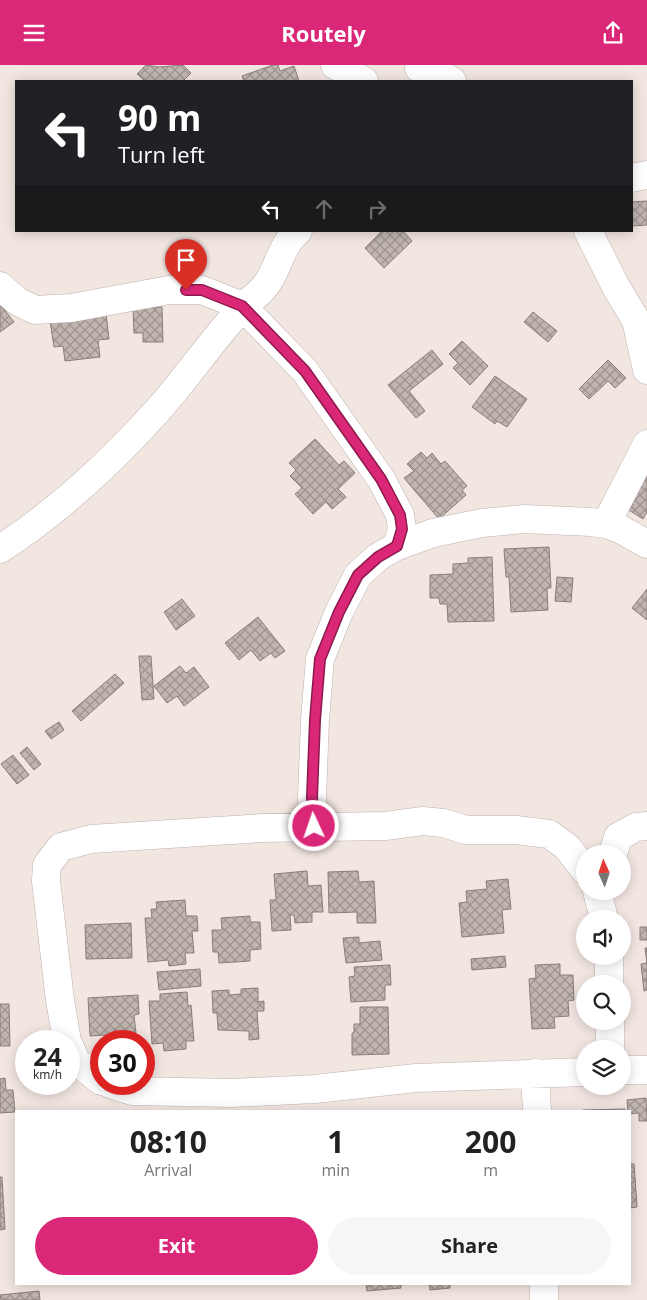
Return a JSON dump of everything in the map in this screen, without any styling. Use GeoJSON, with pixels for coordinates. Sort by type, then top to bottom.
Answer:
{"type":"FeatureCollection","features":[{"type":"Feature","properties":{"kind":"street"},"geometry":{"type":"LineString","coordinates":[[335,65],[362,80]]}},
{"type":"Feature","properties":{"kind":"street"},"geometry":{"type":"LineString","coordinates":[[415,71],[441,75],[450,80]]}},
{"type":"Feature","properties":{"kind":"street"},"geometry":{"type":"LineString","coordinates":[[633,178],[647,175]]}},
{"type":"Feature","properties":{"kind":"street"},"geometry":{"type":"LineString","coordinates":[[0,549],[60,505],[103,466],[158,409],[233,317],[267,284],[284,246],[297,232]]}},
{"type":"Feature","properties":{"kind":"street"},"geometry":{"type":"LineString","coordinates":[[588,232],[616,287],[636,320],[647,370]]}},
{"type":"Feature","properties":{"kind":"street"},"geometry":{"type":"LineString","coordinates":[[0,285],[17,301],[35,310],[71,308],[169,290],[202,290],[244,308],[305,371],[381,479],[400,515],[402,529],[397,546]]}},
{"type":"Feature","properties":{"kind":"street"},"geometry":{"type":"LineString","coordinates":[[606,525],[647,444]]}},
{"type":"Feature","properties":{"kind":"street"},"geometry":{"type":"LineString","coordinates":[[314,826],[312,797],[320,659],[339,612],[358,575],[378,557],[397,546],[433,533],[490,522],[524,519],[591,522],[606,525],[620,529],[647,544]]}},
{"type":"Feature","properties":{"kind":"street"},"geometry":{"type":"LineString","coordinates":[[65,1030],[46,881],[47,865],[62,847],[91,839],[314,826],[386,826],[424,821],[443,823],[466,830],[516,830],[549,834],[567,847],[576,858]]}},
{"type":"Feature","properties":{"kind":"street"},"geometry":{"type":"LineString","coordinates":[[615,845],[618,837],[636,827],[647,826]]}},
{"type":"Feature","properties":{"kind":"street"},"geometry":{"type":"LineString","coordinates":[[80,1064],[90,1072]]}},
{"type":"Feature","properties":{"kind":"street"},"geometry":{"type":"LineString","coordinates":[[631,1071],[647,1070]]}},
{"type":"Feature","properties":{"kind":"street"},"geometry":{"type":"LineString","coordinates":[[155,1091],[232,1093],[315,1089],[416,1078],[576,1072]]}},
{"type":"Feature","properties":{"kind":"street"},"geometry":{"type":"LineString","coordinates":[[535,1073],[537,1110]]}},
{"type":"Feature","properties":{"kind":"street"},"geometry":{"type":"LineString","coordinates":[[544,1285],[544,1300]]}},
{"type":"Feature","properties":{"kind":"building"},"geometry":{"type":"Polygon","coordinates":[[[146,65],[159,67],[183,65],[191,73],[184,80],[144,80],[137,74],[146,65]]]}},
{"type":"Feature","properties":{"kind":"building"},"geometry":{"type":"Polygon","coordinates":[[[273,65],[278,65],[280,71],[294,66],[299,80],[244,80],[242,76],[273,65]]]}},
{"type":"Feature","properties":{"kind":"building"},"geometry":{"type":"Polygon","coordinates":[[[647,201],[647,225],[633,226],[633,202],[647,201]]]}},
{"type":"Feature","properties":{"kind":"building"},"geometry":{"type":"Polygon","coordinates":[[[381,232],[404,232],[412,241],[384,268],[365,248],[381,232]]]}},
{"type":"Feature","properties":{"kind":"building"},"geometry":{"type":"Polygon","coordinates":[[[0,304],[14,322],[0,332],[0,304]]]}},
{"type":"Feature","properties":{"kind":"building"},"geometry":{"type":"Polygon","coordinates":[[[133,307],[162,307],[163,342],[143,342],[143,333],[134,333],[133,307]]]}},
{"type":"Feature","properties":{"kind":"building"},"geometry":{"type":"Polygon","coordinates":[[[533,312],[557,331],[548,342],[524,322],[533,312]]]}},
{"type":"Feature","properties":{"kind":"building"},"geometry":{"type":"Polygon","coordinates":[[[106,313],[109,339],[98,340],[100,357],[65,361],[63,346],[54,347],[50,321],[106,313]]]}},
{"type":"Feature","properties":{"kind":"building"},"geometry":{"type":"Polygon","coordinates":[[[462,341],[488,366],[470,385],[453,368],[458,363],[449,354],[462,341]]]}},
{"type":"Feature","properties":{"kind":"building"},"geometry":{"type":"Polygon","coordinates":[[[432,350],[443,364],[409,391],[425,411],[416,418],[388,385],[432,350]]]}},
{"type":"Feature","properties":{"kind":"building"},"geometry":{"type":"Polygon","coordinates":[[[608,360],[626,378],[615,388],[608,381],[589,399],[579,389],[608,360]]]}},
{"type":"Feature","properties":{"kind":"building"},"geometry":{"type":"Polygon","coordinates":[[[495,376],[527,399],[507,427],[497,421],[495,424],[472,407],[495,376]]]}},
{"type":"Feature","properties":{"kind":"building"},"geometry":{"type":"Polygon","coordinates":[[[315,439],[339,465],[344,461],[355,473],[338,489],[346,497],[332,509],[326,502],[313,514],[295,494],[302,488],[290,476],[296,470],[289,463],[315,439]]]}},
{"type":"Feature","properties":{"kind":"building"},"geometry":{"type":"Polygon","coordinates":[[[421,452],[427,458],[432,453],[441,464],[445,461],[467,486],[462,490],[466,495],[439,519],[404,478],[414,471],[407,464],[421,452]]]}},
{"type":"Feature","properties":{"kind":"building"},"geometry":{"type":"Polygon","coordinates":[[[647,466],[647,512],[643,519],[629,510],[633,504],[625,499],[647,466]]]}},
{"type":"Feature","properties":{"kind":"building"},"geometry":{"type":"Polygon","coordinates":[[[549,547],[551,588],[547,588],[548,610],[511,612],[509,577],[506,577],[504,549],[549,547]]]}},
{"type":"Feature","properties":{"kind":"building"},"geometry":{"type":"Polygon","coordinates":[[[492,557],[494,621],[448,622],[447,604],[440,604],[439,598],[430,598],[430,575],[453,574],[453,564],[468,563],[468,558],[492,557]]]}},
{"type":"Feature","properties":{"kind":"building"},"geometry":{"type":"Polygon","coordinates":[[[557,577],[573,578],[571,602],[555,601],[557,577]]]}},
{"type":"Feature","properties":{"kind":"building"},"geometry":{"type":"Polygon","coordinates":[[[647,589],[647,620],[632,608],[647,589]]]}},
{"type":"Feature","properties":{"kind":"building"},"geometry":{"type":"Polygon","coordinates":[[[182,599],[195,616],[176,630],[164,612],[182,599]]]}},
{"type":"Feature","properties":{"kind":"building"},"geometry":{"type":"Polygon","coordinates":[[[258,617],[285,651],[275,658],[271,653],[260,661],[251,650],[239,660],[225,643],[258,617]]]}},
{"type":"Feature","properties":{"kind":"building"},"geometry":{"type":"Polygon","coordinates":[[[139,656],[151,656],[154,699],[142,700],[139,656]]]}},
{"type":"Feature","properties":{"kind":"building"},"geometry":{"type":"Polygon","coordinates":[[[180,666],[186,673],[194,667],[209,687],[184,706],[177,696],[167,703],[154,686],[180,666]]]}},
{"type":"Feature","properties":{"kind":"building"},"geometry":{"type":"Polygon","coordinates":[[[115,674],[124,683],[81,721],[72,711],[115,674]]]}},
{"type":"Feature","properties":{"kind":"building"},"geometry":{"type":"Polygon","coordinates":[[[59,722],[64,730],[51,739],[45,731],[59,722]]]}},
{"type":"Feature","properties":{"kind":"building"},"geometry":{"type":"Polygon","coordinates":[[[27,747],[41,764],[34,770],[20,753],[27,747]]]}},
{"type":"Feature","properties":{"kind":"building"},"geometry":{"type":"Polygon","coordinates":[[[13,755],[29,775],[17,784],[1,764],[13,755]]]}},
{"type":"Feature","properties":{"kind":"building"},"geometry":{"type":"Polygon","coordinates":[[[307,871],[308,886],[321,885],[323,912],[312,912],[312,922],[295,923],[294,915],[290,915],[291,930],[272,931],[270,900],[276,900],[274,874],[307,871]]]}},
{"type":"Feature","properties":{"kind":"building"},"geometry":{"type":"Polygon","coordinates":[[[358,871],[359,882],[374,881],[376,923],[357,923],[357,912],[329,913],[328,872],[358,871]]]}},
{"type":"Feature","properties":{"kind":"building"},"geometry":{"type":"Polygon","coordinates":[[[508,879],[511,909],[502,910],[504,933],[462,937],[459,903],[467,902],[466,891],[487,889],[486,881],[508,879]]]}},
{"type":"Feature","properties":{"kind":"building"},"geometry":{"type":"Polygon","coordinates":[[[185,900],[186,916],[197,916],[198,931],[192,931],[194,953],[185,953],[186,964],[169,966],[168,960],[148,962],[145,918],[152,918],[151,909],[157,909],[156,902],[185,900]]]}},
{"type":"Feature","properties":{"kind":"building"},"geometry":{"type":"Polygon","coordinates":[[[250,916],[250,922],[260,922],[261,949],[250,950],[250,961],[219,963],[218,952],[213,952],[212,930],[222,930],[221,918],[250,916]]]}},
{"type":"Feature","properties":{"kind":"building"},"geometry":{"type":"Polygon","coordinates":[[[131,923],[132,958],[86,959],[85,925],[131,923]]]}},
{"type":"Feature","properties":{"kind":"building"},"geometry":{"type":"Polygon","coordinates":[[[640,927],[647,927],[647,940],[640,940],[640,927]]]}},
{"type":"Feature","properties":{"kind":"building"},"geometry":{"type":"Polygon","coordinates":[[[359,937],[359,943],[380,941],[382,960],[346,963],[343,938],[359,937]]]}},
{"type":"Feature","properties":{"kind":"building"},"geometry":{"type":"Polygon","coordinates":[[[505,956],[506,967],[472,970],[471,959],[505,956]]]}},
{"type":"Feature","properties":{"kind":"building"},"geometry":{"type":"Polygon","coordinates":[[[647,963],[647,990],[644,991],[641,964],[647,963]]]}},
{"type":"Feature","properties":{"kind":"building"},"geometry":{"type":"Polygon","coordinates":[[[560,964],[560,975],[573,975],[574,1000],[568,1001],[569,1016],[554,1017],[555,1028],[532,1029],[529,979],[536,978],[535,965],[560,964]]]}},
{"type":"Feature","properties":{"kind":"building"},"geometry":{"type":"Polygon","coordinates":[[[390,965],[391,985],[385,985],[385,1000],[351,1002],[349,977],[355,976],[354,967],[390,965]]]}},
{"type":"Feature","properties":{"kind":"building"},"geometry":{"type":"Polygon","coordinates":[[[200,969],[201,986],[159,990],[157,972],[200,969]]]}},
{"type":"Feature","properties":{"kind":"building"},"geometry":{"type":"Polygon","coordinates":[[[258,988],[258,1002],[264,1001],[264,1011],[257,1011],[259,1039],[249,1040],[249,1031],[218,1030],[217,1013],[213,1013],[212,991],[229,990],[229,995],[241,994],[241,989],[258,988]]]}},
{"type":"Feature","properties":{"kind":"building"},"geometry":{"type":"Polygon","coordinates":[[[187,992],[188,1006],[191,1005],[194,1041],[186,1041],[186,1049],[164,1051],[163,1043],[155,1044],[155,1030],[151,1030],[149,1001],[160,1001],[160,994],[187,992]]]}},
{"type":"Feature","properties":{"kind":"building"},"geometry":{"type":"Polygon","coordinates":[[[138,995],[139,1014],[134,1015],[136,1030],[90,1030],[90,1036],[88,998],[138,995]]]}},
{"type":"Feature","properties":{"kind":"building"},"geometry":{"type":"Polygon","coordinates":[[[0,1004],[9,1004],[10,1046],[0,1046],[0,1004]]]}},
{"type":"Feature","properties":{"kind":"building"},"geometry":{"type":"Polygon","coordinates":[[[360,1007],[388,1007],[389,1054],[352,1055],[352,1033],[354,1033],[354,1024],[360,1024],[360,1007]]]}},
{"type":"Feature","properties":{"kind":"building"},"geometry":{"type":"Polygon","coordinates":[[[5,1078],[6,1090],[13,1090],[15,1112],[0,1113],[0,1079],[5,1078]]]}},
{"type":"Feature","properties":{"kind":"building"},"geometry":{"type":"Polygon","coordinates":[[[646,1098],[647,1121],[639,1121],[639,1113],[631,1114],[631,1110],[628,1110],[627,1100],[646,1098]]]}},
{"type":"Feature","properties":{"kind":"building"},"geometry":{"type":"Polygon","coordinates":[[[625,1109],[625,1110],[583,1110],[625,1109]]]}},
{"type":"Feature","properties":{"kind":"building"},"geometry":{"type":"Polygon","coordinates":[[[631,1164],[634,1164],[637,1207],[631,1208],[631,1164]]]}},
{"type":"Feature","properties":{"kind":"building"},"geometry":{"type":"Polygon","coordinates":[[[0,1177],[2,1177],[5,1229],[0,1230],[0,1177]]]}},
{"type":"Feature","properties":{"kind":"building"},"geometry":{"type":"Polygon","coordinates":[[[366,1285],[401,1285],[401,1288],[367,1291],[366,1285]]]}},
{"type":"Feature","properties":{"kind":"building"},"geometry":{"type":"Polygon","coordinates":[[[429,1285],[450,1285],[450,1288],[430,1290],[429,1285]]]}},
{"type":"Feature","properties":{"kind":"building"},"geometry":{"type":"Polygon","coordinates":[[[39,1291],[40,1300],[1,1300],[0,1295],[39,1291]]]}},
{"type":"Feature","properties":{"kind":"route"},"geometry":{"type":"LineString","coordinates":[[186,290],[202,290],[216,294],[242,306],[305,371],[381,479],[400,515],[402,529],[397,546],[378,557],[358,575],[339,612],[320,659],[317,684],[312,797],[314,826]]}}]}
